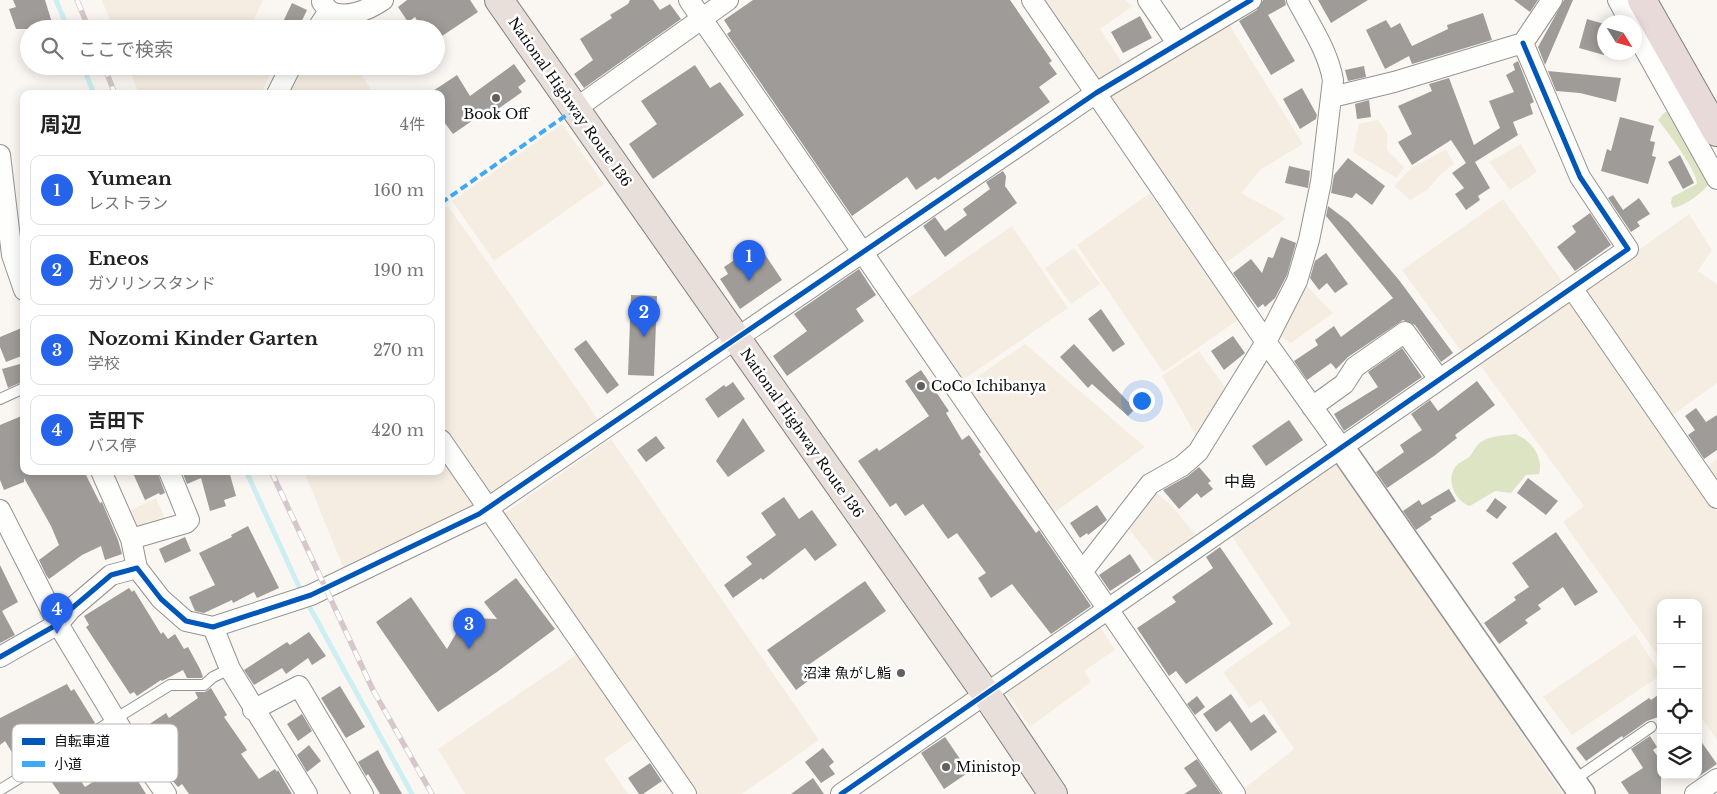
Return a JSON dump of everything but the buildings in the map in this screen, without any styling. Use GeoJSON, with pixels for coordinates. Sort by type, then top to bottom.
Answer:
{"type":"FeatureCollection","features":[{"type":"Feature","properties":{"kind":"highway","name":"National Highway Route 136"},"geometry":{"type":"LineString","coordinates":[[499,0],[986,694],[1053,794]]}},
{"type":"Feature","properties":{"kind":"highway"},"geometry":{"type":"LineString","coordinates":[[1642,0],[1717,132]]}},
{"type":"Feature","properties":{"kind":"street"},"geometry":{"type":"LineString","coordinates":[[319,20],[325,5],[336,14],[355,13],[370,8],[383,0]]}},
{"type":"Feature","properties":{"kind":"street"},"geometry":{"type":"LineString","coordinates":[[689,0],[1235,794]]}},
{"type":"Feature","properties":{"kind":"street"},"geometry":{"type":"LineString","coordinates":[[575,109],[728,0]]}},
{"type":"Feature","properties":{"kind":"street"},"geometry":{"type":"LineString","coordinates":[[1032,0],[1266,342],[1577,787]]}},
{"type":"Feature","properties":{"kind":"street"},"geometry":{"type":"LineString","coordinates":[[1148,0],[1177,43]]}},
{"type":"Feature","properties":{"kind":"street"},"geometry":{"type":"LineString","coordinates":[[103,475],[130,539],[136,568],[160,599],[186,621],[212,627],[312,595],[488,508],[1096,92],[1251,0]]}},
{"type":"Feature","properties":{"kind":"street"},"geometry":{"type":"LineString","coordinates":[[1082,572],[1150,484],[1182,466],[1198,452],[1266,342],[1297,281],[1309,240],[1322,182],[1332,97],[1330,66],[1297,0]]}},
{"type":"Feature","properties":{"kind":"street"},"geometry":{"type":"LineString","coordinates":[[1332,97],[1394,82],[1523,43],[1552,0]]}},
{"type":"Feature","properties":{"kind":"street"},"geometry":{"type":"LineString","coordinates":[[1618,0],[1626,15]]}},
{"type":"Feature","properties":{"kind":"street"},"geometry":{"type":"LineString","coordinates":[[841,794],[1628,249],[1580,177],[1523,43]]}},
{"type":"Feature","properties":{"kind":"street"},"geometry":{"type":"LineString","coordinates":[[1642,44],[1717,179]]}},
{"type":"Feature","properties":{"kind":"street"},"geometry":{"type":"LineString","coordinates":[[279,90],[286,75]]}},
{"type":"Feature","properties":{"kind":"street"},"geometry":{"type":"LineString","coordinates":[[0,154],[12,255],[20,278]]}},
{"type":"Feature","properties":{"kind":"street"},"geometry":{"type":"LineString","coordinates":[[1572,288],[1717,498]]}},
{"type":"Feature","properties":{"kind":"street"},"geometry":{"type":"LineString","coordinates":[[1312,407],[1344,384],[1355,366],[1405,332],[1439,379]]}},
{"type":"Feature","properties":{"kind":"street"},"geometry":{"type":"LineString","coordinates":[[445,446],[686,794]]}},
{"type":"Feature","properties":{"kind":"street"},"geometry":{"type":"LineString","coordinates":[[130,539],[186,523],[189,520],[171,475]]}},
{"type":"Feature","properties":{"kind":"street"},"geometry":{"type":"LineString","coordinates":[[0,510],[58,624],[119,724]]}},
{"type":"Feature","properties":{"kind":"street"},"geometry":{"type":"LineString","coordinates":[[0,657],[58,624],[71,609],[111,575],[136,568]]}},
{"type":"Feature","properties":{"kind":"street"},"geometry":{"type":"LineString","coordinates":[[212,627],[230,669],[307,794]]}},
{"type":"Feature","properties":{"kind":"street"},"geometry":{"type":"LineString","coordinates":[[254,710],[299,686],[363,794]]}},
{"type":"Feature","properties":{"kind":"street"},"geometry":{"type":"LineString","coordinates":[[1695,794],[1717,779]]}},
{"type":"Feature","properties":{"kind":"street"},"geometry":{"type":"LineString","coordinates":[[158,782],[166,794]]}},
{"type":"Feature","properties":{"kind":"lane"},"geometry":{"type":"LineString","coordinates":[[0,399],[20,390]]}},
{"type":"Feature","properties":{"kind":"lane"},"geometry":{"type":"LineString","coordinates":[[110,724],[170,685],[204,686],[213,677],[230,669]]}},
{"type":"Feature","properties":{"kind":"lane"},"geometry":{"type":"LineString","coordinates":[[1577,787],[1651,727]]}},
{"type":"Feature","properties":{"kind":"lane"},"geometry":{"type":"LineString","coordinates":[[6,790],[19,782]]}},
{"type":"Feature","properties":{"kind":"shaded area"},"geometry":{"type":"Polygon","coordinates":[[[102,0],[263,0],[254,20],[110,20],[102,0]]]}},
{"type":"Feature","properties":{"kind":"shaded area"},"geometry":{"type":"Polygon","coordinates":[[[1042,0],[1125,0],[1133,6],[1100,29],[1123,64],[1102,77],[1094,76],[1042,0]]]}},
{"type":"Feature","properties":{"kind":"shaded area"},"geometry":{"type":"Polygon","coordinates":[[[1227,21],[1303,144],[1261,169],[1241,193],[1285,219],[1223,265],[1110,99],[1113,89],[1227,21]]]}},
{"type":"Feature","properties":{"kind":"shaded area"},"geometry":{"type":"Polygon","coordinates":[[[132,75],[270,75],[263,90],[137,90],[132,75]]]}},
{"type":"Feature","properties":{"kind":"shaded area"},"geometry":{"type":"Polygon","coordinates":[[[296,75],[362,75],[371,90],[288,90],[296,75]]]}},
{"type":"Feature","properties":{"kind":"shaded area"},"geometry":{"type":"Polygon","coordinates":[[[1378,120],[1387,133],[1387,150],[1404,167],[1397,178],[1353,152],[1359,124],[1378,120]]]}},
{"type":"Feature","properties":{"kind":"shaded area"},"geometry":{"type":"Polygon","coordinates":[[[562,124],[604,184],[494,261],[452,201],[562,124]]]}},
{"type":"Feature","properties":{"kind":"shaded area"},"geometry":{"type":"Polygon","coordinates":[[[1521,144],[1537,172],[1510,190],[1489,162],[1521,144]]]}},
{"type":"Feature","properties":{"kind":"shaded area"},"geometry":{"type":"Polygon","coordinates":[[[1446,149],[1454,164],[1441,174],[1427,190],[1410,200],[1394,186],[1410,169],[1446,149]]]}},
{"type":"Feature","properties":{"kind":"shaded area"},"geometry":{"type":"Polygon","coordinates":[[[1150,193],[1238,320],[1163,372],[1077,245],[1150,193]]]}},
{"type":"Feature","properties":{"kind":"shaded area"},"geometry":{"type":"Polygon","coordinates":[[[1503,199],[1564,284],[1463,354],[1402,270],[1503,199]]]}},
{"type":"Feature","properties":{"kind":"shaded area"},"geometry":{"type":"Polygon","coordinates":[[[448,206],[598,419],[488,497],[445,435],[445,208],[448,206]]]}},
{"type":"Feature","properties":{"kind":"shaded area"},"geometry":{"type":"Polygon","coordinates":[[[1689,214],[1712,250],[1698,271],[1717,284],[1717,383],[1670,417],[1584,289],[1689,214]]]}},
{"type":"Feature","properties":{"kind":"shaded area"},"geometry":{"type":"Polygon","coordinates":[[[1012,226],[1068,308],[960,382],[904,301],[1012,226]]]}},
{"type":"Feature","properties":{"kind":"shaded area"},"geometry":{"type":"Polygon","coordinates":[[[1074,248],[1100,284],[1071,304],[1045,268],[1074,248]]]}},
{"type":"Feature","properties":{"kind":"shaded area"},"geometry":{"type":"Polygon","coordinates":[[[1302,285],[1307,286],[1333,313],[1291,343],[1275,333],[1302,285]]]}},
{"type":"Feature","properties":{"kind":"shaded area"},"geometry":{"type":"Polygon","coordinates":[[[1567,299],[1577,307],[1717,512],[1717,740],[1702,719],[1702,599],[1657,599],[1657,654],[1563,522],[1584,506],[1477,361],[1567,299]]]}},
{"type":"Feature","properties":{"kind":"shaded area"},"geometry":{"type":"Polygon","coordinates":[[[1025,344],[1145,447],[1051,515],[965,385],[1025,344]]]}},
{"type":"Feature","properties":{"kind":"shaded area"},"geometry":{"type":"Polygon","coordinates":[[[1199,351],[1227,390],[1198,439],[1162,376],[1199,351]]]}},
{"type":"Feature","properties":{"kind":"shaded area"},"geometry":{"type":"Polygon","coordinates":[[[611,439],[819,740],[742,794],[695,794],[502,515],[611,439]]]}},
{"type":"Feature","properties":{"kind":"shaded area"},"geometry":{"type":"Polygon","coordinates":[[[445,458],[477,504],[343,567],[306,475],[445,475],[445,458]]]}},
{"type":"Feature","properties":{"kind":"shaded area"},"geometry":{"type":"Polygon","coordinates":[[[1336,459],[1563,794],[1242,794],[1241,791],[1294,749],[1261,700],[1249,708],[1223,672],[1291,624],[1229,532],[1336,459]]]}},
{"type":"Feature","properties":{"kind":"shaded area"},"geometry":{"type":"Polygon","coordinates":[[[1717,459],[1717,483],[1706,467],[1717,459]]]}},
{"type":"Feature","properties":{"kind":"shaded area"},"geometry":{"type":"Polygon","coordinates":[[[1156,493],[1171,505],[1198,537],[1158,566],[1124,523],[1144,500],[1156,493]]]}},
{"type":"Feature","properties":{"kind":"shaded area"},"geometry":{"type":"Polygon","coordinates":[[[156,498],[166,521],[134,533],[127,512],[156,498]]]}},
{"type":"Feature","properties":{"kind":"shaded area"},"geometry":{"type":"Polygon","coordinates":[[[1100,627],[1115,650],[1084,671],[1091,682],[1030,727],[1005,691],[1100,627]]]}},
{"type":"Feature","properties":{"kind":"shaded area"},"geometry":{"type":"Polygon","coordinates":[[[1635,634],[1657,669],[1657,678],[1572,735],[1543,697],[1635,634]]]}},
{"type":"Feature","properties":{"kind":"shaded area"},"geometry":{"type":"Polygon","coordinates":[[[579,653],[636,737],[604,759],[628,794],[465,794],[438,749],[579,653]]]}},
{"type":"Feature","properties":{"kind":"green space"},"geometry":{"type":"Polygon","coordinates":[[[1665,112],[1671,112],[1709,184],[1693,199],[1673,208],[1671,203],[1672,197],[1697,184],[1687,161],[1658,120],[1665,112]]]}},
{"type":"Feature","properties":{"kind":"green space"},"geometry":{"type":"Polygon","coordinates":[[[1515,434],[1526,440],[1538,455],[1540,461],[1539,474],[1526,475],[1511,493],[1495,491],[1470,506],[1465,504],[1453,489],[1451,477],[1456,466],[1469,457],[1481,442],[1493,437],[1515,434]]]}},
{"type":"Feature","properties":{"kind":"waterway"},"geometry":{"type":"LineString","coordinates":[[56,0],[64,20]]}},
{"type":"Feature","properties":{"kind":"waterway"},"geometry":{"type":"LineString","coordinates":[[87,75],[92,90]]}},
{"type":"Feature","properties":{"kind":"waterway"},"geometry":{"type":"LineString","coordinates":[[248,475],[300,589]]}},
{"type":"Feature","properties":{"kind":"waterway"},"geometry":{"type":"LineString","coordinates":[[309,606],[412,794]]}},
{"type":"Feature","properties":{"kind":"railway"},"geometry":{"type":"LineString","coordinates":[[77,0],[85,20]]}},
{"type":"Feature","properties":{"kind":"railway"},"geometry":{"type":"LineString","coordinates":[[108,75],[113,90]]}},
{"type":"Feature","properties":{"kind":"railway"},"geometry":{"type":"LineString","coordinates":[[273,475],[373,690],[432,794]]}},
{"type":"Feature","properties":{"kind":"marked path"},"geometry":{"type":"LineString","coordinates":[[445,200],[575,109]]}},
{"type":"Feature","properties":{"kind":"cycle path"},"geometry":{"type":"LineString","coordinates":[[0,657],[58,624],[71,609],[111,575],[137,568],[161,599],[186,621],[213,627],[311,595],[479,514],[1096,93],[1251,0]]}},
{"type":"Feature","properties":{"kind":"cycle path"},"geometry":{"type":"LineString","coordinates":[[841,794],[1628,249],[1580,177],[1523,43]]}},
{"type":"Feature","properties":{"kind":"place","name":"Book Off"},"geometry":{"type":"Point","coordinates":[496,98]}},
{"type":"Feature","properties":{"kind":"place","name":"Yumean"},"geometry":{"type":"Point","coordinates":[749,281]}},
{"type":"Feature","properties":{"kind":"place","name":"Eneos"},"geometry":{"type":"Point","coordinates":[644,337]}},
{"type":"Feature","properties":{"kind":"place","name":"CoCo Ichibanya"},"geometry":{"type":"Point","coordinates":[921,386]}},
{"type":"Feature","properties":{"kind":"place","name":"吉田下"},"geometry":{"type":"Point","coordinates":[57,634]}},
{"type":"Feature","properties":{"kind":"place","name":"Nozomi Kinder Garten"},"geometry":{"type":"Point","coordinates":[469,649]}},
{"type":"Feature","properties":{"kind":"place","name":"沼津 魚がし鮨"},"geometry":{"type":"Point","coordinates":[901,673]}},
{"type":"Feature","properties":{"kind":"place","name":"Ministop"},"geometry":{"type":"Point","coordinates":[946,767]}},
{"type":"Feature","properties":{"kind":"district","name":"中島"},"geometry":{"type":"Point","coordinates":[1240,481]}}]}
